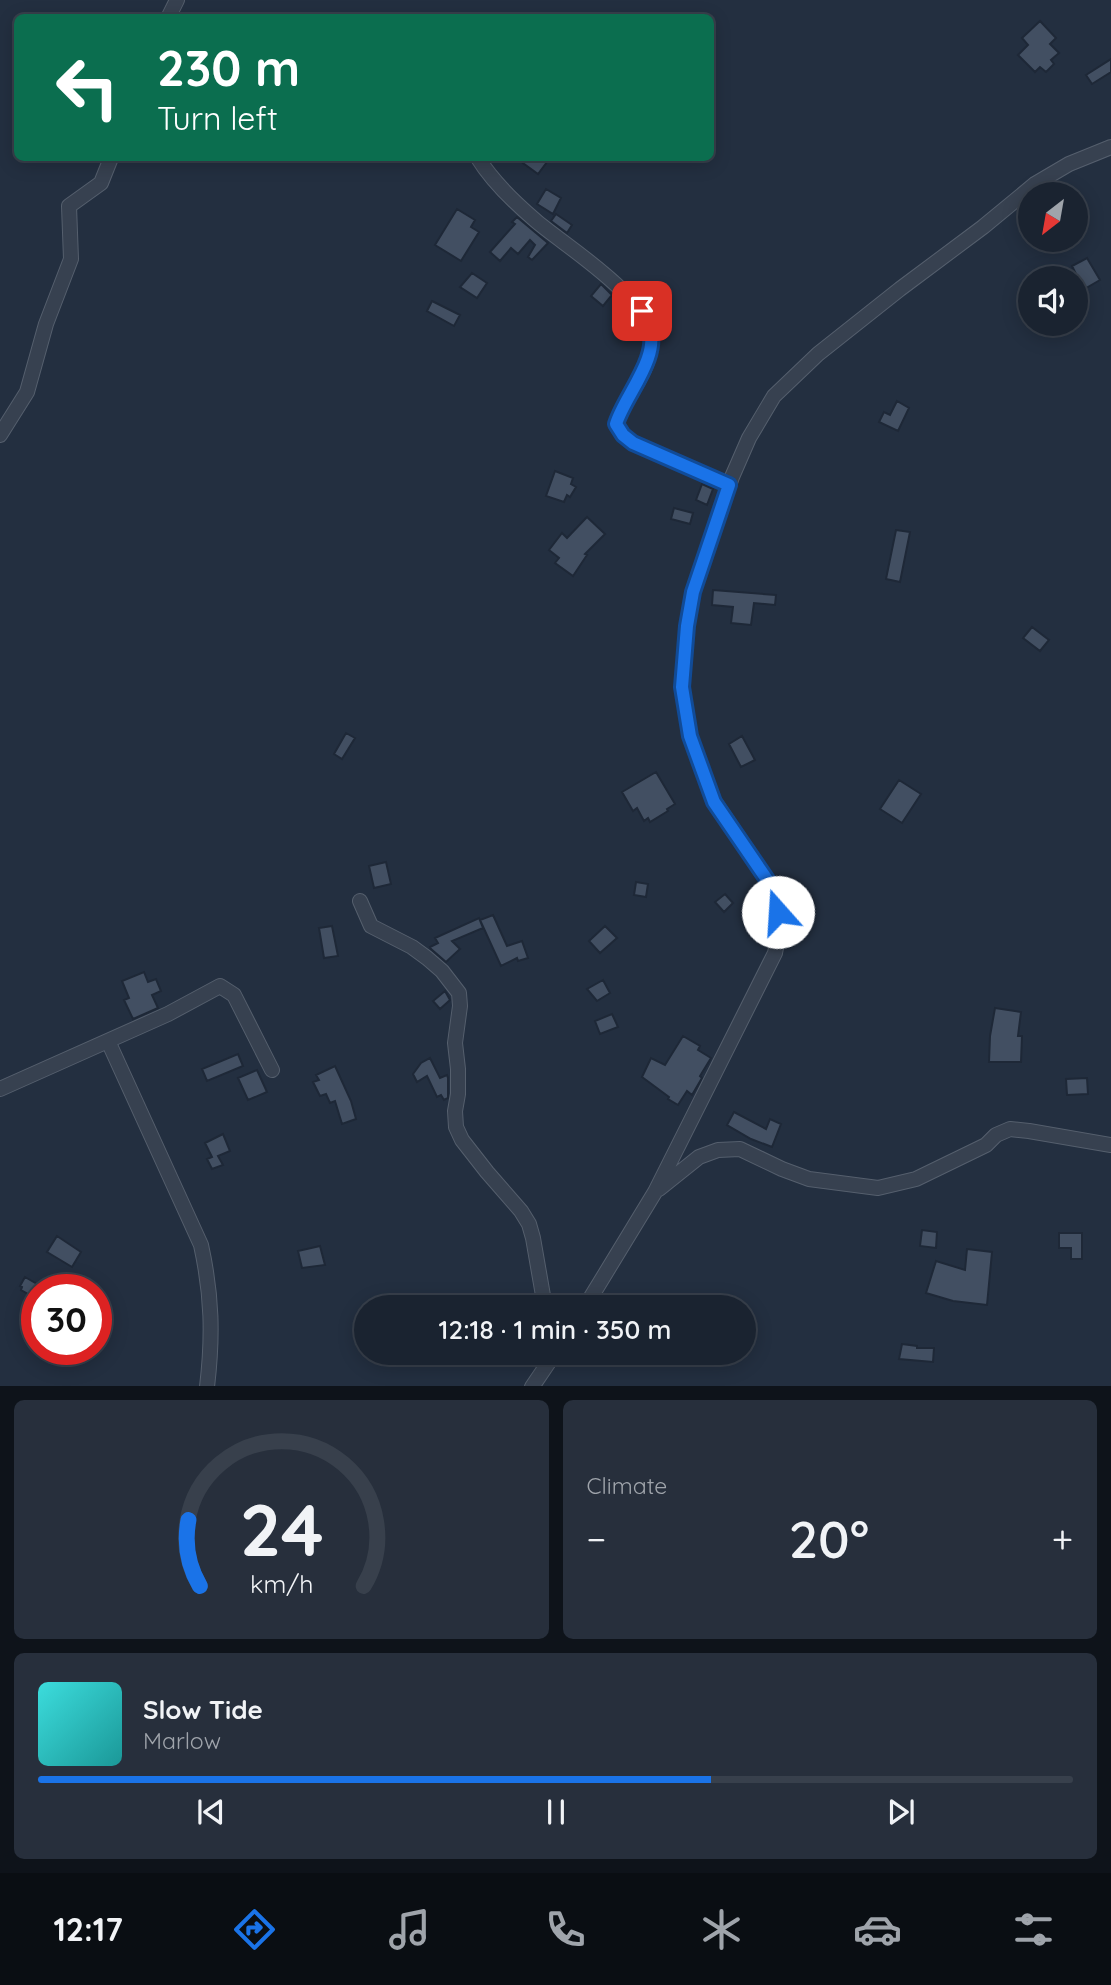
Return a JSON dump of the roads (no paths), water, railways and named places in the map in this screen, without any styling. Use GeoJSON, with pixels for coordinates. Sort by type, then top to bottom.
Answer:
{"type":"FeatureCollection","features":[{"type":"Feature","properties":{"kind":"street"},"geometry":{"type":"LineString","coordinates":[[592,1295],[655,1192],[775,953],[779,932],[778,912],[770,884],[714,802],[690,736],[682,687],[693,592],[729,485],[749,438],[767,407],[786,384],[818,354],[1035,184],[1069,164],[1111,147]]}},
{"type":"Feature","properties":{"kind":"street"},"geometry":{"type":"LineString","coordinates":[[0,435],[27,392],[46,324],[71,259],[69,206],[101,183],[110,161]]}},
{"type":"Feature","properties":{"kind":"street"},"geometry":{"type":"LineString","coordinates":[[480,161],[486,172],[535,220],[592,264],[642,311],[650,328],[651,344],[648,360],[616,424],[623,435],[633,443],[729,485]]}},
{"type":"Feature","properties":{"kind":"street"},"geometry":{"type":"LineString","coordinates":[[360,901],[372,926],[427,958],[442,971],[458,993],[460,1006],[455,1044],[458,1069],[456,1127],[461,1140],[529,1223],[543,1295]]}},
{"type":"Feature","properties":{"kind":"street"},"geometry":{"type":"LineString","coordinates":[[0,1089],[168,1014],[220,986],[234,995],[272,1070]]}},
{"type":"Feature","properties":{"kind":"street"},"geometry":{"type":"LineString","coordinates":[[107,1041],[201,1245],[208,1276],[211,1321],[207,1386]]}},
{"type":"Feature","properties":{"kind":"street"},"geometry":{"type":"LineString","coordinates":[[655,1192],[699,1157],[719,1150],[740,1149],[808,1179],[878,1188],[916,1179],[986,1145],[996,1135],[1010,1129],[1111,1145]]}},
{"type":"Feature","properties":{"kind":"street"},"geometry":{"type":"LineString","coordinates":[[533,1386],[547,1365]]}}]}
